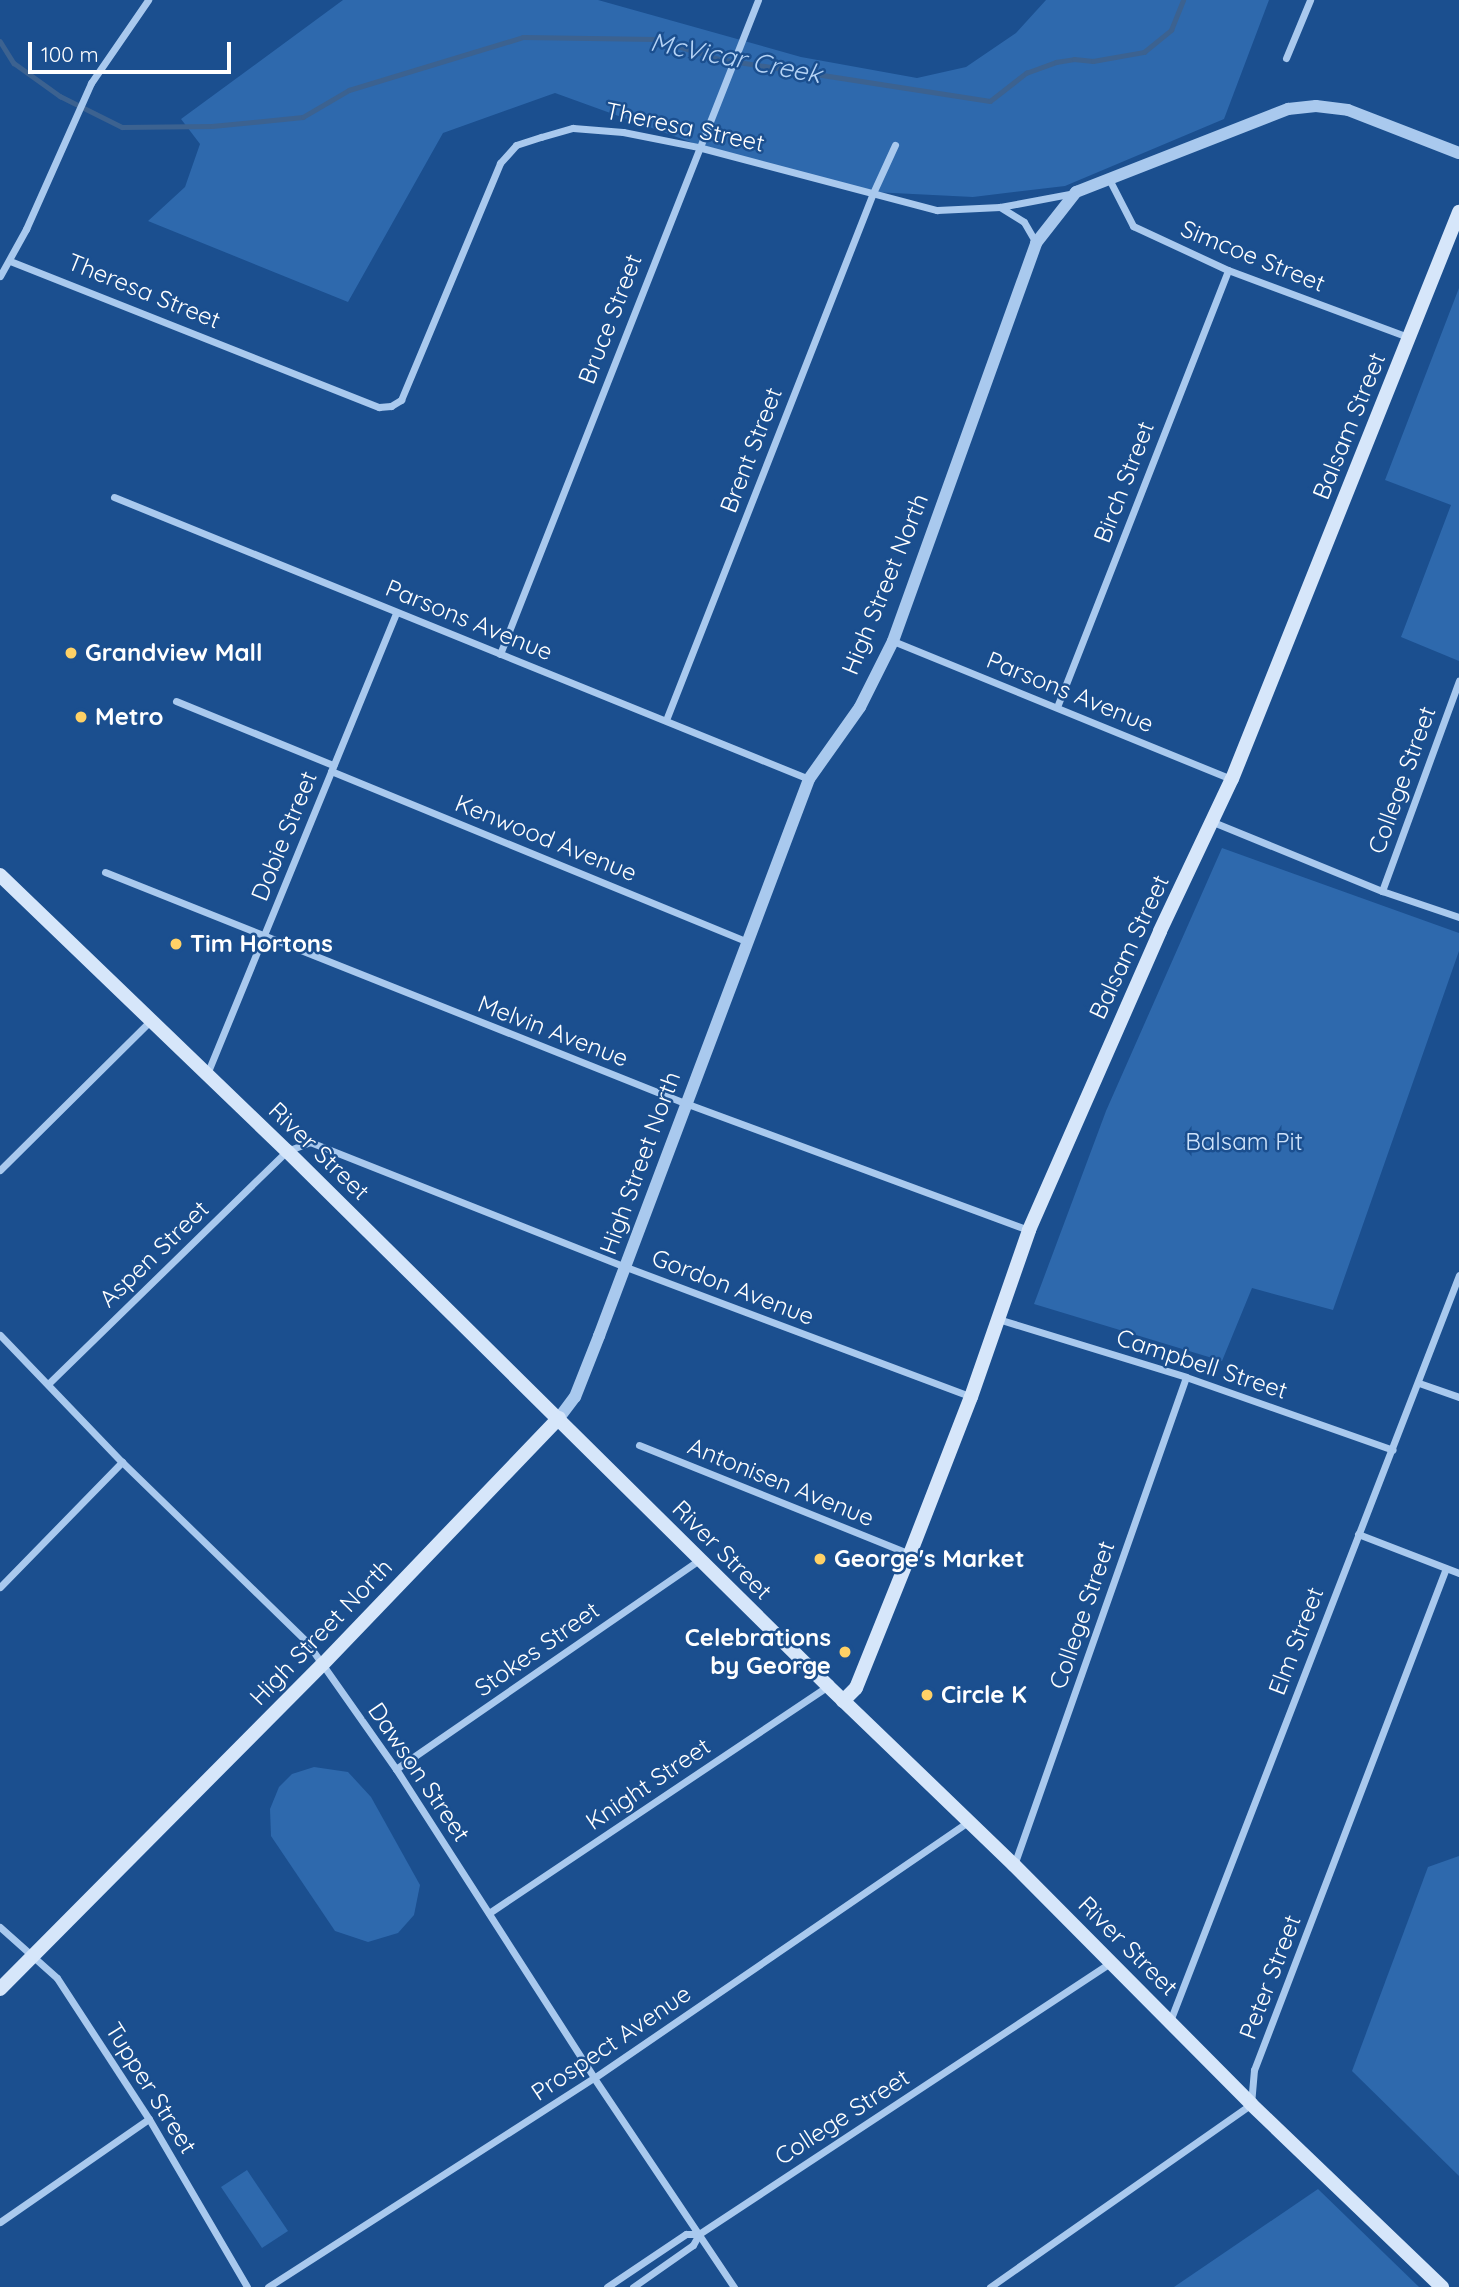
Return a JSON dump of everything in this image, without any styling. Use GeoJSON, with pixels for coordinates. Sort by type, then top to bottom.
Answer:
{"type":"FeatureCollection","features":[{"type":"Feature","properties":{"kind":"main road","name":"Balsam Street"},"geometry":{"type":"LineString","coordinates":[[843,1701],[856,1688],[910,1554],[971,1397],[1030,1230],[1154,943],[1232,779],[1459,212]]}},
{"type":"Feature","properties":{"kind":"main road","name":"River Street"},"geometry":{"type":"LineString","coordinates":[[0,875],[287,1151],[559,1418],[699,1560],[1014,1865],[1251,2104],[1442,2287]]}},
{"type":"Feature","properties":{"kind":"main road","name":"High Street North"},"geometry":{"type":"LineString","coordinates":[[0,1989],[323,1664],[559,1418]]}},
{"type":"Feature","properties":{"kind":"street"},"geometry":{"type":"LineString","coordinates":[[0,276],[10,261],[91,83],[148,0]]}},
{"type":"Feature","properties":{"kind":"street","name":"Bruce Street"},"geometry":{"type":"LineString","coordinates":[[500,653],[758,0]]}},
{"type":"Feature","properties":{"kind":"street"},"geometry":{"type":"LineString","coordinates":[[1286,58],[1310,0]]}},
{"type":"Feature","properties":{"kind":"street","name":"Theresa Street"},"geometry":{"type":"LineString","coordinates":[[10,261],[379,407],[391,406],[401,400],[500,163],[516,145],[573,128],[623,132],[698,147],[937,210],[1000,207],[1076,192],[1287,109],[1316,106],[1348,110],[1459,153]]}},
{"type":"Feature","properties":{"kind":"street","name":"Brent Street"},"geometry":{"type":"LineString","coordinates":[[666,720],[873,193],[895,145]]}},
{"type":"Feature","properties":{"kind":"street","name":"Simcoe Street"},"geometry":{"type":"LineString","coordinates":[[1109,179],[1133,226],[1228,270],[1409,338]]}},
{"type":"Feature","properties":{"kind":"street","name":"High Street North"},"geometry":{"type":"LineString","coordinates":[[559,1418],[575,1396],[626,1267],[685,1103],[809,779],[860,707],[893,640],[1037,243],[1076,192]]}},
{"type":"Feature","properties":{"kind":"street"},"geometry":{"type":"LineString","coordinates":[[1000,207],[1024,222],[1037,243]]}},
{"type":"Feature","properties":{"kind":"street","name":"Birch Street"},"geometry":{"type":"LineString","coordinates":[[1057,708],[1228,270]]}},
{"type":"Feature","properties":{"kind":"street","name":"Parsons Avenue"},"geometry":{"type":"LineString","coordinates":[[114,497],[809,779]]}},
{"type":"Feature","properties":{"kind":"street","name":"Dobie Street"},"geometry":{"type":"LineString","coordinates":[[207,1074],[396,612]]}},
{"type":"Feature","properties":{"kind":"street","name":"Parsons Avenue"},"geometry":{"type":"LineString","coordinates":[[893,640],[1232,779]]}},
{"type":"Feature","properties":{"kind":"street","name":"College Street"},"geometry":{"type":"LineString","coordinates":[[1382,891],[1459,681]]}},
{"type":"Feature","properties":{"kind":"street","name":"Kenwood Avenue"},"geometry":{"type":"LineString","coordinates":[[176,701],[748,942]]}},
{"type":"Feature","properties":{"kind":"street"},"geometry":{"type":"LineString","coordinates":[[1213,822],[1382,891],[1459,917]]}},
{"type":"Feature","properties":{"kind":"street","name":"Melvin Avenue"},"geometry":{"type":"LineString","coordinates":[[105,872],[264,938],[685,1103],[1030,1230]]}},
{"type":"Feature","properties":{"kind":"street"},"geometry":{"type":"LineString","coordinates":[[0,1170],[151,1020]]}},
{"type":"Feature","properties":{"kind":"street","name":"Gordon Avenue"},"geometry":{"type":"LineString","coordinates":[[287,1151],[310,1142],[626,1267],[971,1397]]}},
{"type":"Feature","properties":{"kind":"street","name":"Aspen Street"},"geometry":{"type":"LineString","coordinates":[[48,1384],[287,1151]]}},
{"type":"Feature","properties":{"kind":"street","name":"Elm Street"},"geometry":{"type":"LineString","coordinates":[[1170,2021],[1459,1275]]}},
{"type":"Feature","properties":{"kind":"street","name":"Campbell Street"},"geometry":{"type":"LineString","coordinates":[[997,1319],[1186,1377],[1393,1450]]}},
{"type":"Feature","properties":{"kind":"street","name":"Dawson Street"},"geometry":{"type":"LineString","coordinates":[[0,1335],[122,1462],[306,1641],[396,1769],[594,2078],[734,2287]]}},
{"type":"Feature","properties":{"kind":"street","name":"College Street"},"geometry":{"type":"LineString","coordinates":[[1014,1865],[1186,1377]]}},
{"type":"Feature","properties":{"kind":"street"},"geometry":{"type":"LineString","coordinates":[[1419,1383],[1459,1397]]}},
{"type":"Feature","properties":{"kind":"street","name":"Antonisen Avenue"},"geometry":{"type":"LineString","coordinates":[[639,1445],[910,1554]]}},
{"type":"Feature","properties":{"kind":"street"},"geometry":{"type":"LineString","coordinates":[[0,1587],[122,1462]]}},
{"type":"Feature","properties":{"kind":"street"},"geometry":{"type":"LineString","coordinates":[[1358,1534],[1459,1573]]}},
{"type":"Feature","properties":{"kind":"street","name":"Stokes Street"},"geometry":{"type":"LineString","coordinates":[[396,1769],[699,1560]]}},
{"type":"Feature","properties":{"kind":"street","name":"Peter Street"},"geometry":{"type":"LineString","coordinates":[[1251,2104],[1254,2070],[1446,1568]]}},
{"type":"Feature","properties":{"kind":"street","name":"Knight Street"},"geometry":{"type":"LineString","coordinates":[[489,1913],[828,1686]]}},
{"type":"Feature","properties":{"kind":"street","name":"Prospect Avenue"},"geometry":{"type":"LineString","coordinates":[[268,2287],[594,2078],[969,1821]]}},
{"type":"Feature","properties":{"kind":"street","name":"Tupper Street"},"geometry":{"type":"LineString","coordinates":[[0,1927],[57,1978],[149,2119],[247,2287]]}},
{"type":"Feature","properties":{"kind":"street","name":"College Street"},"geometry":{"type":"LineString","coordinates":[[633,2287],[693,2245],[699,2234],[1112,1962]]}},
{"type":"Feature","properties":{"kind":"street"},"geometry":{"type":"LineString","coordinates":[[990,2287],[1251,2104]]}},
{"type":"Feature","properties":{"kind":"street"},"geometry":{"type":"LineString","coordinates":[[0,2222],[149,2119]]}},
{"type":"Feature","properties":{"kind":"street","name":"College Street"},"geometry":{"type":"LineString","coordinates":[[607,2287],[686,2234],[699,2234]]}},
{"type":"Feature","properties":{"kind":"green space"},"geometry":{"type":"Polygon","coordinates":[[[343,0],[598,0],[801,57],[917,78],[966,67],[1016,33],[1046,0],[1269,0],[1224,119],[1065,186],[973,197],[873,192],[696,144],[555,93],[443,133],[348,302],[148,221],[185,187],[200,144],[181,119],[343,0]]]}},
{"type":"Feature","properties":{"kind":"green space"},"geometry":{"type":"Polygon","coordinates":[[[1459,288],[1459,661],[1401,637],[1451,505],[1385,480],[1459,288]]]}},
{"type":"Feature","properties":{"kind":"green space","name":"Balsam Pit"},"geometry":{"type":"Polygon","coordinates":[[[1222,848],[1459,933],[1459,951],[1333,1310],[1252,1288],[1222,1361],[1034,1304],[1106,1111],[1222,848]]]}},
{"type":"Feature","properties":{"kind":"green space"},"geometry":{"type":"Polygon","coordinates":[[[314,1767],[348,1772],[371,1797],[420,1885],[414,1915],[398,1933],[368,1942],[335,1931],[271,1836],[270,1809],[279,1787],[292,1774],[314,1767]]]}},
{"type":"Feature","properties":{"kind":"green space"},"geometry":{"type":"Polygon","coordinates":[[[1459,1856],[1459,2176],[1352,2071],[1428,1867],[1459,1856]]]}},
{"type":"Feature","properties":{"kind":"green space"},"geometry":{"type":"Polygon","coordinates":[[[247,2170],[288,2231],[262,2248],[221,2187],[247,2170]]]}},
{"type":"Feature","properties":{"kind":"green space"},"geometry":{"type":"Polygon","coordinates":[[[1318,2189],[1419,2287],[1174,2287],[1318,2189]]]}},
{"type":"Feature","properties":{"kind":"waterway","name":"McVicar Creek"},"geometry":{"type":"LineString","coordinates":[[0,41],[14,63],[60,96],[122,127],[212,126],[303,117],[349,90],[523,37],[655,39],[719,59],[990,101],[1026,73],[1056,62],[1074,59],[1093,61],[1144,52],[1171,30],[1183,0]]}},
{"type":"Feature","properties":{"kind":"place","name":"Grandview Mall"},"geometry":{"type":"Point","coordinates":[71,653]}},
{"type":"Feature","properties":{"kind":"place","name":"Metro"},"geometry":{"type":"Point","coordinates":[81,717]}},
{"type":"Feature","properties":{"kind":"place","name":"Tim Hortons"},"geometry":{"type":"Point","coordinates":[176,944]}},
{"type":"Feature","properties":{"kind":"place","name":"George's Market"},"geometry":{"type":"Point","coordinates":[820,1559]}},
{"type":"Feature","properties":{"kind":"place","name":"Celebrations by George"},"geometry":{"type":"Point","coordinates":[845,1652]}},
{"type":"Feature","properties":{"kind":"place","name":"Circle K"},"geometry":{"type":"Point","coordinates":[927,1695]}}]}
